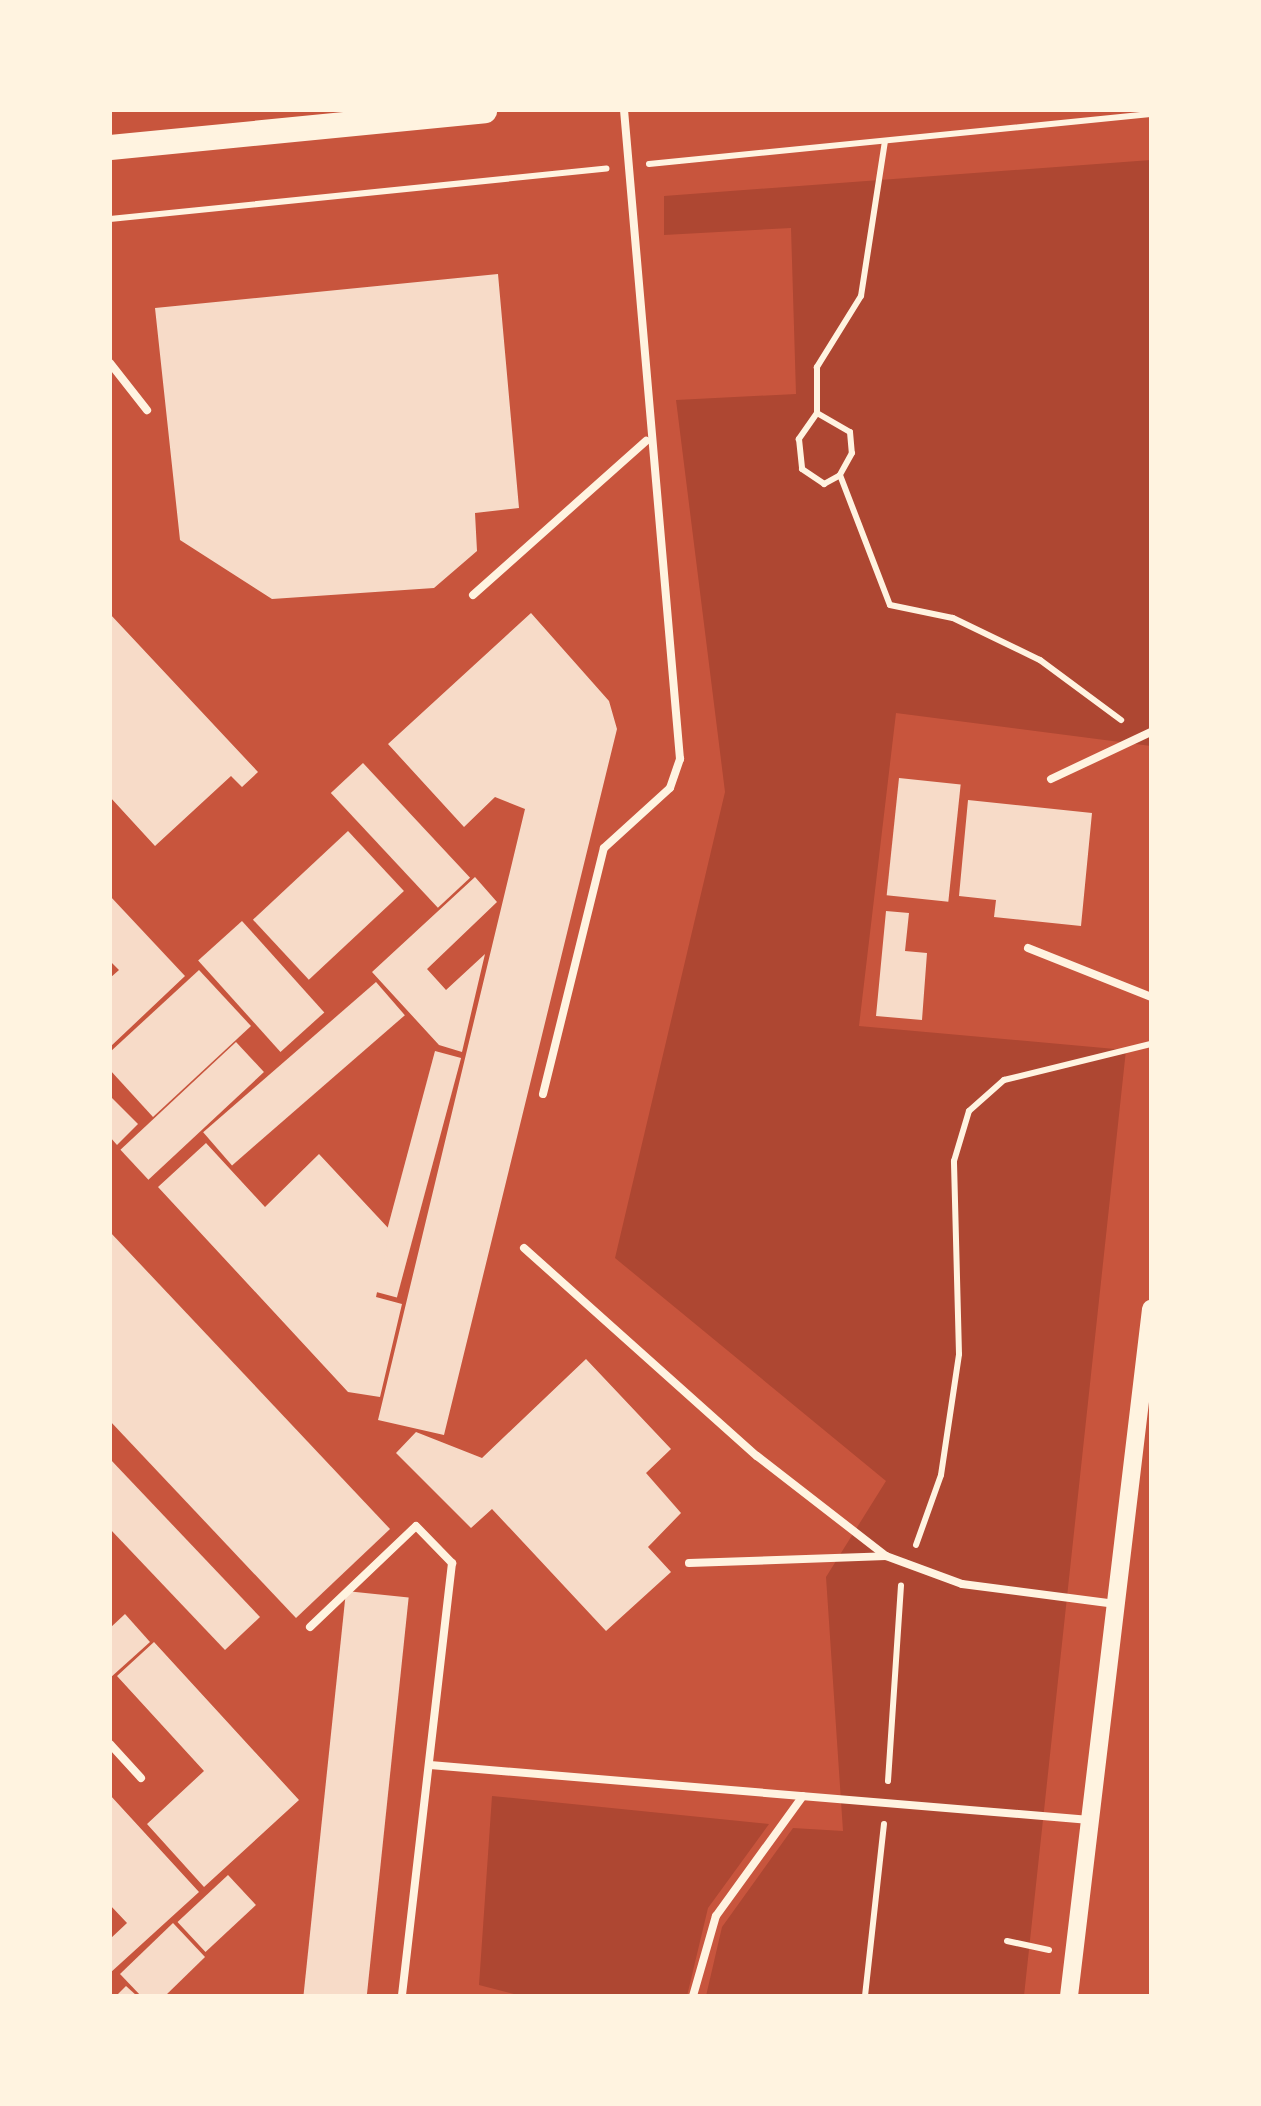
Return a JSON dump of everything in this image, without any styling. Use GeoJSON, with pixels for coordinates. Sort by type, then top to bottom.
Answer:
{"type":"FeatureCollection","features":[{"type":"Feature","properties":{"kind":"main road"},"geometry":{"type":"LineString","coordinates":[[110,147],[484,110]]}},
{"type":"Feature","properties":{"kind":"street"},"geometry":{"type":"LineString","coordinates":[[1069,1996],[1151,1309]]}},
{"type":"Feature","properties":{"kind":"lane"},"geometry":{"type":"LineString","coordinates":[[544,1094],[604,848],[670,788],[680,759],[646,441],[624,110]]}},
{"type":"Feature","properties":{"kind":"lane"},"geometry":{"type":"LineString","coordinates":[[110,363],[147,410]]}},
{"type":"Feature","properties":{"kind":"lane"},"geometry":{"type":"LineString","coordinates":[[473,595],[646,441]]}},
{"type":"Feature","properties":{"kind":"lane"},"geometry":{"type":"LineString","coordinates":[[1051,779],[1147,734]]}},
{"type":"Feature","properties":{"kind":"lane"},"geometry":{"type":"LineString","coordinates":[[1028,948],[1151,997]]}},
{"type":"Feature","properties":{"kind":"lane"},"geometry":{"type":"LineString","coordinates":[[524,1248],[757,1456],[886,1556],[962,1584],[1116,1604]]}},
{"type":"Feature","properties":{"kind":"lane"},"geometry":{"type":"LineString","coordinates":[[310,1627],[416,1526],[452,1563],[402,1996]]}},
{"type":"Feature","properties":{"kind":"lane"},"geometry":{"type":"LineString","coordinates":[[689,1563],[886,1556]]}},
{"type":"Feature","properties":{"kind":"lane"},"geometry":{"type":"LineString","coordinates":[[110,1744],[142,1778]]}},
{"type":"Feature","properties":{"kind":"lane"},"geometry":{"type":"LineString","coordinates":[[430,1765],[1090,1820]]}},
{"type":"Feature","properties":{"kind":"lane"},"geometry":{"type":"LineString","coordinates":[[693,1996],[716,1916],[803,1796]]}},
{"type":"Feature","properties":{"kind":"path"},"geometry":{"type":"LineString","coordinates":[[817,413],[850,432],[852,453],[840,475],[824,484],[802,469],[800,439],[817,413],[817,368],[861,296],[885,141]]}},
{"type":"Feature","properties":{"kind":"path"},"geometry":{"type":"LineString","coordinates":[[840,475],[890,605],[953,618],[1040,660],[1147,734]]}},
{"type":"Feature","properties":{"kind":"path"},"geometry":{"type":"LineString","coordinates":[[865,1996],[886,1804],[893,1608],[941,1475],[959,1354],[954,1161],[969,1111],[1004,1080],[1151,1044]]}},
{"type":"Feature","properties":{"kind":"path"},"geometry":{"type":"LineString","coordinates":[[1006,1941],[1074,1956]]}},
{"type":"Feature","properties":{"kind":"shaded area"},"geometry":{"type":"Polygon","coordinates":[[[1151,160],[1151,746],[896,713],[859,1026],[1126,1050],[1024,1996],[706,1996],[722,1927],[793,1828],[843,1831],[826,1577],[886,1481],[615,1258],[725,792],[676,400],[796,394],[791,228],[664,235],[664,196],[1151,160]]]}},
{"type":"Feature","properties":{"kind":"shaded area"},"geometry":{"type":"Polygon","coordinates":[[[492,1796],[769,1824],[708,1908],[687,1996],[522,1996],[479,1985],[492,1796]]]}},
{"type":"Feature","properties":{"kind":"building"},"geometry":{"type":"Polygon","coordinates":[[[498,274],[519,508],[475,513],[477,551],[434,588],[272,599],[180,540],[155,308],[498,274]]]}},
{"type":"Feature","properties":{"kind":"building"},"geometry":{"type":"Polygon","coordinates":[[[531,613],[609,701],[617,729],[444,1435],[378,1420],[525,809],[495,797],[464,827],[388,744],[531,613]]]}},
{"type":"Feature","properties":{"kind":"building"},"geometry":{"type":"Polygon","coordinates":[[[110,614],[258,772],[242,787],[231,776],[155,846],[110,797],[110,614]]]}},
{"type":"Feature","properties":{"kind":"building"},"geometry":{"type":"Polygon","coordinates":[[[363,763],[470,878],[438,908],[331,793],[363,763]]]}},
{"type":"Feature","properties":{"kind":"building"},"geometry":{"type":"Polygon","coordinates":[[[899,778],[961,784],[948,902],[887,895],[899,778]]]}},
{"type":"Feature","properties":{"kind":"building"},"geometry":{"type":"Polygon","coordinates":[[[968,800],[1092,813],[1081,926],[994,917],[996,900],[959,896],[968,800]]]}},
{"type":"Feature","properties":{"kind":"building"},"geometry":{"type":"Polygon","coordinates":[[[348,831],[404,891],[309,980],[253,920],[348,831]]]}},
{"type":"Feature","properties":{"kind":"building"},"geometry":{"type":"Polygon","coordinates":[[[475,877],[497,902],[427,969],[446,990],[485,954],[462,1052],[439,1045],[372,972],[475,877]]]}},
{"type":"Feature","properties":{"kind":"building"},"geometry":{"type":"Polygon","coordinates":[[[110,896],[185,976],[110,1047],[110,978],[119,970],[110,961],[110,896]]]}},
{"type":"Feature","properties":{"kind":"building"},"geometry":{"type":"Polygon","coordinates":[[[886,911],[909,913],[905,951],[927,953],[922,1020],[876,1016],[886,911]]]}},
{"type":"Feature","properties":{"kind":"building"},"geometry":{"type":"Polygon","coordinates":[[[242,921],[324,1012],[280,1052],[198,960],[242,921]]]}},
{"type":"Feature","properties":{"kind":"building"},"geometry":{"type":"Polygon","coordinates":[[[199,970],[251,1026],[153,1117],[110,1070],[110,1052],[199,970]]]}},
{"type":"Feature","properties":{"kind":"building"},"geometry":{"type":"Polygon","coordinates":[[[376,982],[405,1015],[232,1165],[203,1132],[376,982]]]}},
{"type":"Feature","properties":{"kind":"building"},"geometry":{"type":"Polygon","coordinates":[[[236,1042],[264,1072],[148,1180],[120,1150],[236,1042]]]}},
{"type":"Feature","properties":{"kind":"building"},"geometry":{"type":"Polygon","coordinates":[[[435,1051],[461,1058],[397,1298],[371,1291],[435,1051]]]}},
{"type":"Feature","properties":{"kind":"building"},"geometry":{"type":"Polygon","coordinates":[[[110,1096],[138,1124],[117,1145],[110,1137],[110,1096]]]}},
{"type":"Feature","properties":{"kind":"building"},"geometry":{"type":"Polygon","coordinates":[[[206,1143],[265,1207],[319,1154],[390,1230],[376,1297],[402,1304],[380,1397],[348,1392],[158,1187],[206,1143]]]}},
{"type":"Feature","properties":{"kind":"building"},"geometry":{"type":"Polygon","coordinates":[[[110,1232],[390,1529],[296,1618],[110,1421],[110,1232]]]}},
{"type":"Feature","properties":{"kind":"building"},"geometry":{"type":"Polygon","coordinates":[[[586,1359],[671,1449],[646,1473],[681,1513],[648,1547],[671,1572],[606,1631],[492,1509],[471,1528],[396,1453],[416,1432],[482,1458],[586,1359]]]}},
{"type":"Feature","properties":{"kind":"building"},"geometry":{"type":"Polygon","coordinates":[[[110,1459],[260,1617],[225,1650],[110,1529],[110,1459]]]}},
{"type":"Feature","properties":{"kind":"building"},"geometry":{"type":"Polygon","coordinates":[[[346,1591],[409,1598],[367,1996],[303,1996],[346,1591]]]}},
{"type":"Feature","properties":{"kind":"building"},"geometry":{"type":"Polygon","coordinates":[[[125,1614],[150,1642],[110,1678],[110,1628],[125,1614]]]}},
{"type":"Feature","properties":{"kind":"building"},"geometry":{"type":"Polygon","coordinates":[[[154,1642],[299,1800],[204,1887],[147,1824],[204,1771],[117,1676],[154,1642]]]}},
{"type":"Feature","properties":{"kind":"building"},"geometry":{"type":"Polygon","coordinates":[[[110,1795],[199,1892],[110,1973],[110,1939],[127,1923],[110,1905],[110,1795]]]}},
{"type":"Feature","properties":{"kind":"building"},"geometry":{"type":"Polygon","coordinates":[[[228,1875],[256,1905],[205,1952],[178,1922],[228,1875]]]}},
{"type":"Feature","properties":{"kind":"building"},"geometry":{"type":"Polygon","coordinates":[[[173,1923],[205,1957],[165,1996],[141,1996],[120,1974],[173,1923]]]}},
{"type":"Feature","properties":{"kind":"building"},"geometry":{"type":"Polygon","coordinates":[[[126,1986],[137,1996],[116,1996],[126,1986]]]}}]}
